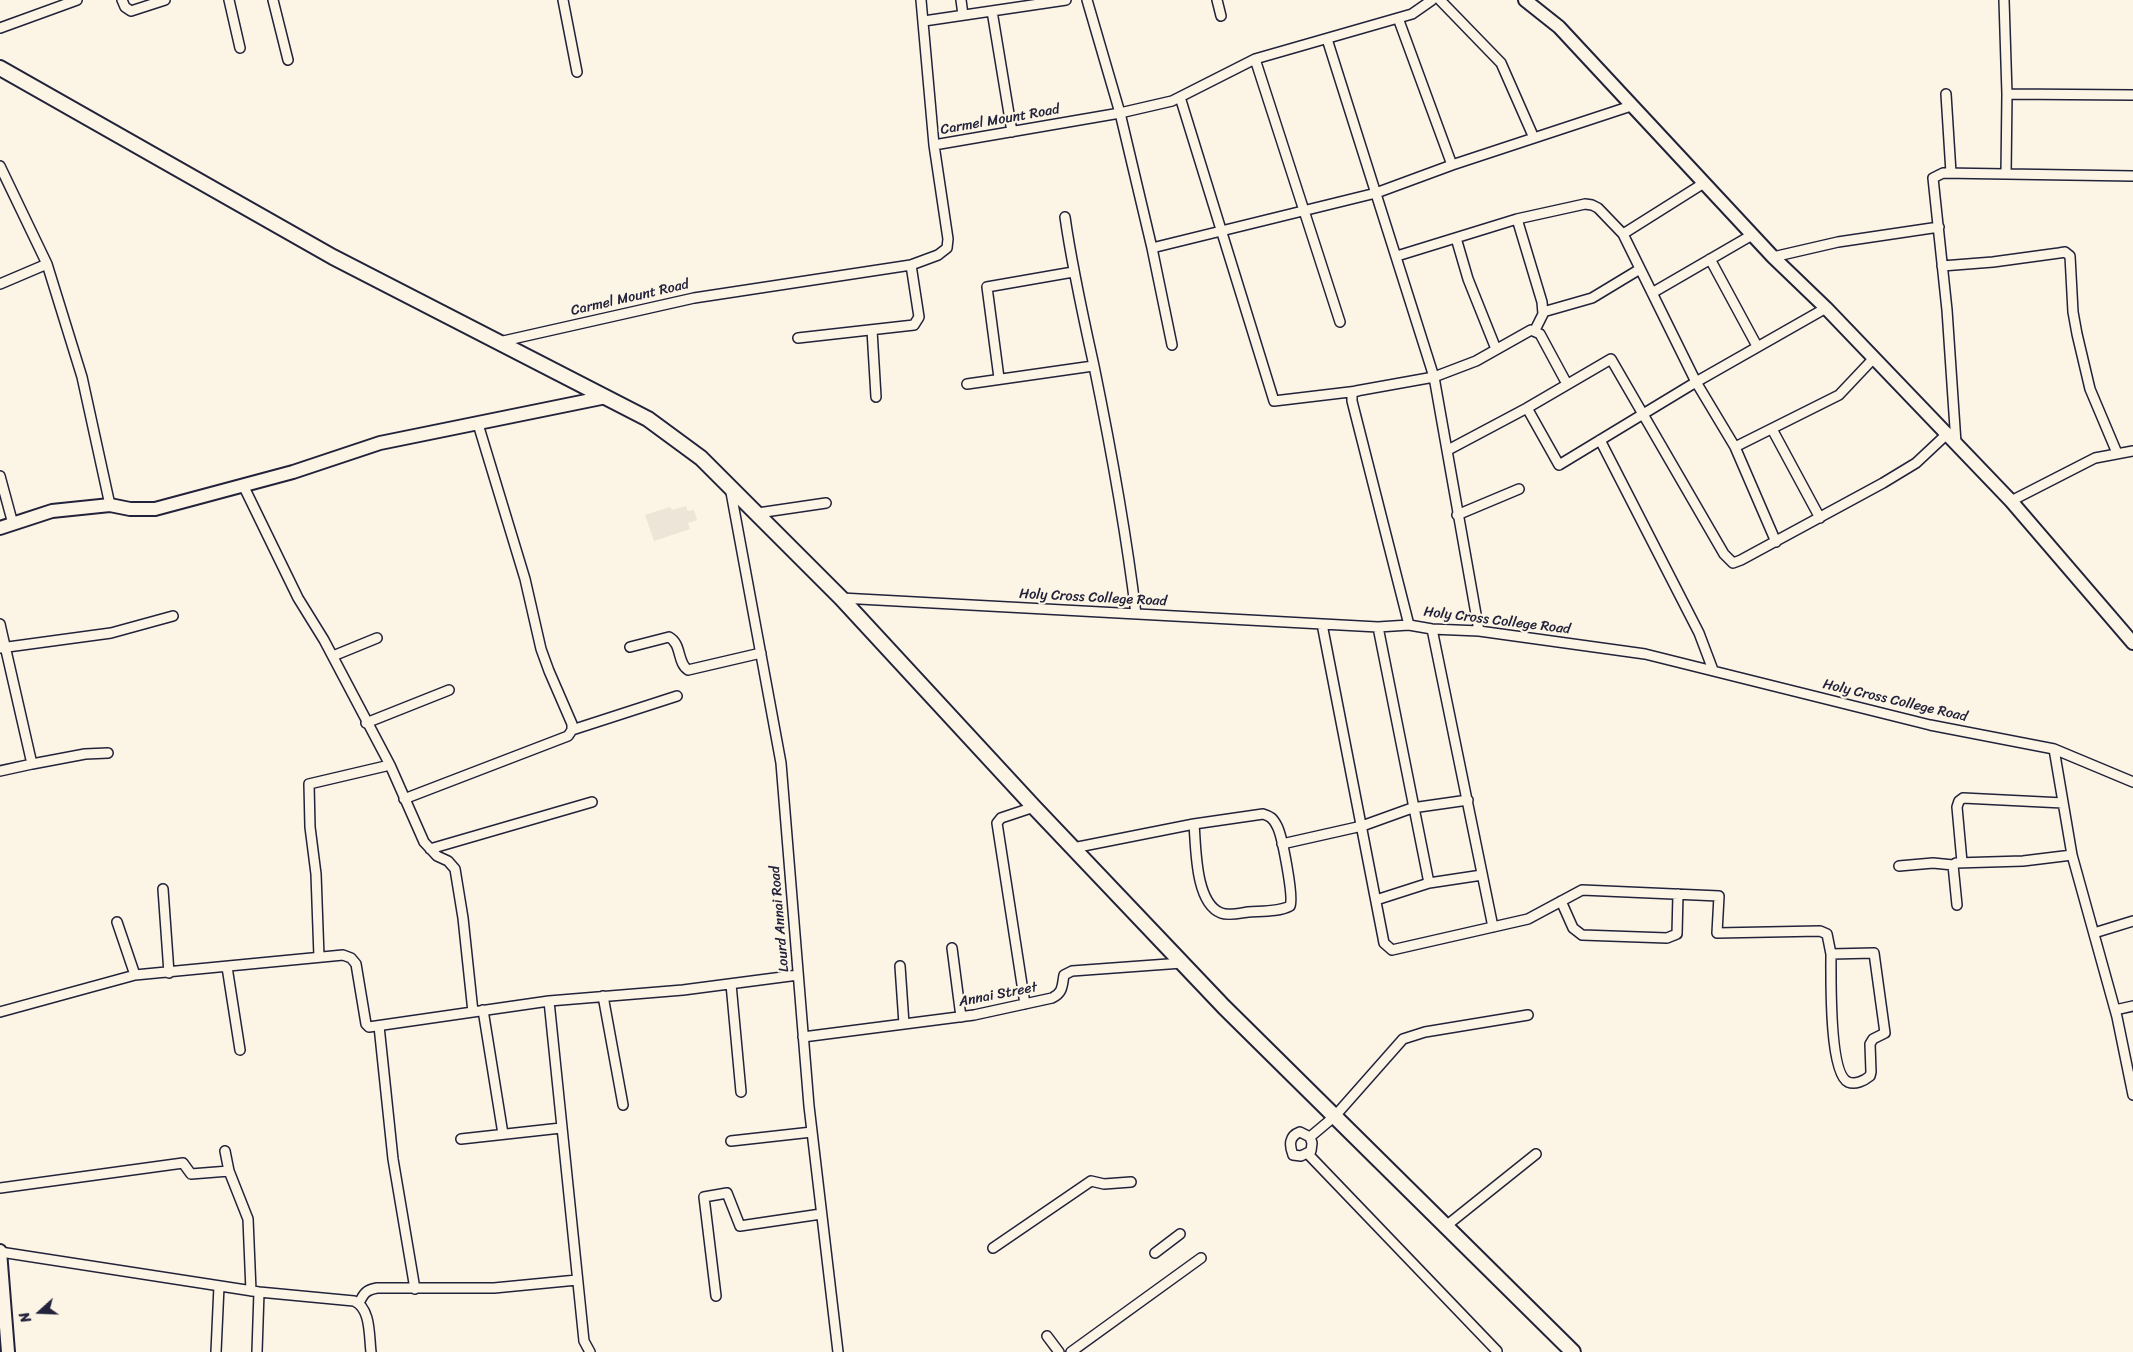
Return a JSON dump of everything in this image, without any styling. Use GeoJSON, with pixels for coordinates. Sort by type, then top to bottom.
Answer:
{"type":"FeatureCollection","features":[{"type":"Feature","properties":{"kind":"main road"},"geometry":{"type":"LineString","coordinates":[[0,68],[334,257],[648,419],[701,458],[841,598],[1034,807],[1182,963],[1573,1352]]}},
{"type":"Feature","properties":{"kind":"street"},"geometry":{"type":"LineString","coordinates":[[0,28],[77,0]]}},
{"type":"Feature","properties":{"kind":"street"},"geometry":{"type":"LineString","coordinates":[[123,4],[134,11],[165,0]]}},
{"type":"Feature","properties":{"kind":"street"},"geometry":{"type":"LineString","coordinates":[[229,0],[240,48]]}},
{"type":"Feature","properties":{"kind":"street"},"geometry":{"type":"LineString","coordinates":[[273,0],[288,60]]}},
{"type":"Feature","properties":{"kind":"street"},"geometry":{"type":"LineString","coordinates":[[563,0],[577,72]]}},
{"type":"Feature","properties":{"kind":"street"},"geometry":{"type":"LineString","coordinates":[[921,0],[934,145]]}},
{"type":"Feature","properties":{"kind":"street"},"geometry":{"type":"LineString","coordinates":[[961,0],[963,15]]}},
{"type":"Feature","properties":{"kind":"street"},"geometry":{"type":"LineString","coordinates":[[924,21],[1066,0]]}},
{"type":"Feature","properties":{"kind":"street"},"geometry":{"type":"LineString","coordinates":[[1087,0],[1120,113],[1152,248],[1172,345]]}},
{"type":"Feature","properties":{"kind":"street"},"geometry":{"type":"LineString","coordinates":[[1217,0],[1221,16]]}},
{"type":"Feature","properties":{"kind":"street","name":"Carmel Mount Road"},"geometry":{"type":"LineString","coordinates":[[499,342],[694,298],[911,265],[942,253],[948,245],[934,145],[1120,113],[1172,101],[1255,60],[1412,14],[1432,0]]}},
{"type":"Feature","properties":{"kind":"street"},"geometry":{"type":"LineString","coordinates":[[1440,0],[1501,63],[1534,138]]}},
{"type":"Feature","properties":{"kind":"street"},"geometry":{"type":"LineString","coordinates":[[1525,0],[1558,28],[1773,257],[1826,308],[1873,359],[1948,433],[2012,501],[2133,643]]}},
{"type":"Feature","properties":{"kind":"street"},"geometry":{"type":"LineString","coordinates":[[2004,0],[2007,94],[2006,174]]}},
{"type":"Feature","properties":{"kind":"street"},"geometry":{"type":"LineString","coordinates":[[992,11],[1012,132]]}},
{"type":"Feature","properties":{"kind":"street"},"geometry":{"type":"LineString","coordinates":[[1398,18],[1452,165]]}},
{"type":"Feature","properties":{"kind":"street"},"geometry":{"type":"LineString","coordinates":[[1327,39],[1398,256],[1434,377],[1479,631]]}},
{"type":"Feature","properties":{"kind":"street"},"geometry":{"type":"LineString","coordinates":[[1255,60],[1340,322]]}},
{"type":"Feature","properties":{"kind":"street"},"geometry":{"type":"LineString","coordinates":[[1946,94],[1951,173]]}},
{"type":"Feature","properties":{"kind":"street"},"geometry":{"type":"LineString","coordinates":[[2007,94],[2133,95]]}},
{"type":"Feature","properties":{"kind":"street"},"geometry":{"type":"LineString","coordinates":[[1180,97],[1274,401],[1361,390],[1434,377],[1476,361],[1528,331],[1535,330],[1540,334],[1567,384]]}},
{"type":"Feature","properties":{"kind":"street"},"geometry":{"type":"LineString","coordinates":[[1152,248],[1304,212],[1376,192],[1631,106]]}},
{"type":"Feature","properties":{"kind":"street"},"geometry":{"type":"LineString","coordinates":[[0,166],[47,264],[82,377],[110,505]]}},
{"type":"Feature","properties":{"kind":"street"},"geometry":{"type":"LineString","coordinates":[[1956,443],[1934,178],[1937,175],[1951,173],[2133,176]]}},
{"type":"Feature","properties":{"kind":"street"},"geometry":{"type":"LineString","coordinates":[[1623,234],[1704,183]]}},
{"type":"Feature","properties":{"kind":"street"},"geometry":{"type":"LineString","coordinates":[[1398,256],[1517,219],[1585,204],[1598,208],[1623,234],[1696,382],[1735,448],[1776,542]]}},
{"type":"Feature","properties":{"kind":"street"},"geometry":{"type":"LineString","coordinates":[[1066,217],[1073,272],[1094,366],[1127,538],[1136,614]]}},
{"type":"Feature","properties":{"kind":"street"},"geometry":{"type":"LineString","coordinates":[[1517,219],[1542,302],[1543,312],[1535,330]]}},
{"type":"Feature","properties":{"kind":"street"},"geometry":{"type":"LineString","coordinates":[[1773,257],[1838,242],[1939,228]]}},
{"type":"Feature","properties":{"kind":"street"},"geometry":{"type":"LineString","coordinates":[[1652,293],[1752,234]]}},
{"type":"Feature","properties":{"kind":"street"},"geometry":{"type":"LineString","coordinates":[[1456,238],[1468,279],[1496,349]]}},
{"type":"Feature","properties":{"kind":"street"},"geometry":{"type":"LineString","coordinates":[[1942,266],[1993,262],[2064,252],[2070,256],[2073,312],[2077,334],[2090,388],[2116,453]]}},
{"type":"Feature","properties":{"kind":"street"},"geometry":{"type":"LineString","coordinates":[[1710,259],[1757,346]]}},
{"type":"Feature","properties":{"kind":"street"},"geometry":{"type":"LineString","coordinates":[[0,284],[47,264]]}},
{"type":"Feature","properties":{"kind":"street"},"geometry":{"type":"LineString","coordinates":[[798,338],[912,326],[918,321],[911,265]]}},
{"type":"Feature","properties":{"kind":"street"},"geometry":{"type":"LineString","coordinates":[[1543,312],[1592,298],[1640,269]]}},
{"type":"Feature","properties":{"kind":"street"},"geometry":{"type":"LineString","coordinates":[[999,378],[987,287],[1073,272]]}},
{"type":"Feature","properties":{"kind":"street"},"geometry":{"type":"LineString","coordinates":[[1527,408],[1559,465],[1757,346],[1826,308]]}},
{"type":"Feature","properties":{"kind":"street"},"geometry":{"type":"LineString","coordinates":[[872,330],[876,396]]}},
{"type":"Feature","properties":{"kind":"street"},"geometry":{"type":"LineString","coordinates":[[1448,450],[1527,408],[1611,359],[1727,559],[1730,562],[1736,562],[1820,518],[1916,463],[1948,433]]}},
{"type":"Feature","properties":{"kind":"street"},"geometry":{"type":"LineString","coordinates":[[1735,448],[1839,395],[1873,359]]}},
{"type":"Feature","properties":{"kind":"street"},"geometry":{"type":"LineString","coordinates":[[967,384],[1094,366]]}},
{"type":"Feature","properties":{"kind":"street"},"geometry":{"type":"LineString","coordinates":[[1361,390],[1353,393],[1352,401],[1409,625]]}},
{"type":"Feature","properties":{"kind":"street"},"geometry":{"type":"LineString","coordinates":[[0,528],[52,511],[110,505],[130,509],[155,508],[293,472],[380,443],[606,397]]}},
{"type":"Feature","properties":{"kind":"street"},"geometry":{"type":"LineString","coordinates":[[404,799],[568,736],[572,730],[572,724],[549,671],[542,649],[525,579],[478,424]]}},
{"type":"Feature","properties":{"kind":"street"},"geometry":{"type":"LineString","coordinates":[[1772,429],[1820,518]]}},
{"type":"Feature","properties":{"kind":"street"},"geometry":{"type":"LineString","coordinates":[[1600,440],[1699,633],[1713,670]]}},
{"type":"Feature","properties":{"kind":"street"},"geometry":{"type":"LineString","coordinates":[[2012,501],[2096,458],[2133,451]]}},
{"type":"Feature","properties":{"kind":"street"},"geometry":{"type":"LineString","coordinates":[[0,476],[13,524]]}},
{"type":"Feature","properties":{"kind":"street"},"geometry":{"type":"LineString","coordinates":[[243,485],[298,598],[333,656],[390,765],[424,842],[437,856],[448,861],[455,869],[458,878],[473,1012]]}},
{"type":"Feature","properties":{"kind":"street","name":"Lourd Annai Road"},"geometry":{"type":"LineString","coordinates":[[730,486],[781,763],[812,1132],[838,1352]]}},
{"type":"Feature","properties":{"kind":"street"},"geometry":{"type":"LineString","coordinates":[[1457,515],[1519,489]]}},
{"type":"Feature","properties":{"kind":"street"},"geometry":{"type":"LineString","coordinates":[[758,513],[826,503]]}},
{"type":"Feature","properties":{"kind":"street","name":"Holy Cross College Road"},"geometry":{"type":"LineString","coordinates":[[841,598],[1378,627],[1409,625],[1479,631],[1645,654],[1930,725],[2054,749],[2133,782]]}},
{"type":"Feature","properties":{"kind":"street"},"geometry":{"type":"LineString","coordinates":[[3,647],[111,633],[173,616]]}},
{"type":"Feature","properties":{"kind":"street"},"geometry":{"type":"LineString","coordinates":[[0,624],[3,647],[32,764]]}},
{"type":"Feature","properties":{"kind":"street"},"geometry":{"type":"LineString","coordinates":[[1322,624],[1384,943],[1392,950],[1528,919],[1582,890],[1719,896],[1717,933],[1820,931],[1827,934],[1831,954],[1831,1011],[1838,1063],[1845,1079],[1848,1082],[1856,1083],[1870,1076],[1872,1072],[1870,1044],[1873,1039],[1885,1033],[1874,953],[1831,954]]}},
{"type":"Feature","properties":{"kind":"street"},"geometry":{"type":"LineString","coordinates":[[1378,627],[1412,808],[1429,883]]}},
{"type":"Feature","properties":{"kind":"street"},"geometry":{"type":"LineString","coordinates":[[1432,628],[1492,927]]}},
{"type":"Feature","properties":{"kind":"street"},"geometry":{"type":"LineString","coordinates":[[630,647],[669,637],[676,643],[684,668],[688,670],[761,653]]}},
{"type":"Feature","properties":{"kind":"street"},"geometry":{"type":"LineString","coordinates":[[333,656],[377,638]]}},
{"type":"Feature","properties":{"kind":"street"},"geometry":{"type":"LineString","coordinates":[[366,722],[449,690]]}},
{"type":"Feature","properties":{"kind":"street"},"geometry":{"type":"LineString","coordinates":[[572,730],[677,696]]}},
{"type":"Feature","properties":{"kind":"street"},"geometry":{"type":"LineString","coordinates":[[2054,749],[2072,855],[2116,1010],[2130,1066],[2133,1095]]}},
{"type":"Feature","properties":{"kind":"street"},"geometry":{"type":"LineString","coordinates":[[0,771],[85,754],[108,753]]}},
{"type":"Feature","properties":{"kind":"street"},"geometry":{"type":"LineString","coordinates":[[319,957],[316,874],[310,827],[310,784],[390,765]]}},
{"type":"Feature","properties":{"kind":"street"},"geometry":{"type":"LineString","coordinates":[[1957,905],[1957,807],[1959,801],[1963,798],[2063,802]]}},
{"type":"Feature","properties":{"kind":"street"},"geometry":{"type":"LineString","coordinates":[[1282,844],[1362,826],[1412,808],[1468,800]]}},
{"type":"Feature","properties":{"kind":"street"},"geometry":{"type":"LineString","coordinates":[[430,849],[592,802]]}},
{"type":"Feature","properties":{"kind":"street"},"geometry":{"type":"LineString","coordinates":[[1025,1004],[997,823],[1001,818],[1034,807]]}},
{"type":"Feature","properties":{"kind":"street"},"geometry":{"type":"LineString","coordinates":[[1073,848],[1194,824],[1263,814],[1271,817],[1278,827],[1292,891],[1290,906],[1283,909],[1222,914],[1205,896],[1200,883],[1194,824]]}},
{"type":"Feature","properties":{"kind":"street"},"geometry":{"type":"LineString","coordinates":[[1899,866],[1933,862],[1958,864],[2024,861],[2072,855]]}},
{"type":"Feature","properties":{"kind":"street"},"geometry":{"type":"LineString","coordinates":[[1376,900],[1429,883],[1482,875]]}},
{"type":"Feature","properties":{"kind":"street"},"geometry":{"type":"LineString","coordinates":[[163,889],[169,973]]}},
{"type":"Feature","properties":{"kind":"street"},"geometry":{"type":"LineString","coordinates":[[1561,901],[1573,928],[1582,935],[1667,938],[1678,934],[1678,894]]}},
{"type":"Feature","properties":{"kind":"street"},"geometry":{"type":"LineString","coordinates":[[2094,933],[2133,920]]}},
{"type":"Feature","properties":{"kind":"street"},"geometry":{"type":"LineString","coordinates":[[117,922],[135,975]]}},
{"type":"Feature","properties":{"kind":"street"},"geometry":{"type":"LineString","coordinates":[[952,948],[961,1017]]}},
{"type":"Feature","properties":{"kind":"street"},"geometry":{"type":"LineString","coordinates":[[0,1012],[135,975],[343,955],[351,958],[356,964],[366,1024],[369,1027],[549,1001],[731,984],[798,975]]}},
{"type":"Feature","properties":{"kind":"street","name":"Annai Street"},"geometry":{"type":"LineString","coordinates":[[803,1037],[961,1017],[1058,996],[1062,990],[1064,975],[1072,971],[1182,963]]}},
{"type":"Feature","properties":{"kind":"street"},"geometry":{"type":"LineString","coordinates":[[900,966],[904,1024]]}},
{"type":"Feature","properties":{"kind":"street"},"geometry":{"type":"LineString","coordinates":[[227,967],[240,1050]]}},
{"type":"Feature","properties":{"kind":"street"},"geometry":{"type":"LineString","coordinates":[[731,984],[741,1092]]}},
{"type":"Feature","properties":{"kind":"street"},"geometry":{"type":"LineString","coordinates":[[603,996],[623,1105]]}},
{"type":"Feature","properties":{"kind":"street"},"geometry":{"type":"LineString","coordinates":[[549,1001],[584,1341],[590,1352]]}},
{"type":"Feature","properties":{"kind":"street"},"geometry":{"type":"LineString","coordinates":[[2116,1010],[2133,1006]]}},
{"type":"Feature","properties":{"kind":"street"},"geometry":{"type":"LineString","coordinates":[[483,1010],[503,1134]]}},
{"type":"Feature","properties":{"kind":"street"},"geometry":{"type":"LineString","coordinates":[[1310,1137],[1335,1116],[1403,1039],[1425,1032],[1528,1015]]}},
{"type":"Feature","properties":{"kind":"street"},"geometry":{"type":"LineString","coordinates":[[379,1026],[393,1159],[415,1289]]}},
{"type":"Feature","properties":{"kind":"street"},"geometry":{"type":"LineString","coordinates":[[461,1139],[561,1128]]}},
{"type":"Feature","properties":{"kind":"street"},"geometry":{"type":"LineString","coordinates":[[731,1141],[812,1132]]}},
{"type":"Feature","properties":{"kind":"street"},"geometry":{"type":"LineString","coordinates":[[1308,1154],[1293,1155],[1290,1145],[1294,1134],[1300,1132],[1310,1137]]}},
{"type":"Feature","properties":{"kind":"street"},"geometry":{"type":"LineString","coordinates":[[1308,1154],[1312,1148],[1310,1137]]}},
{"type":"Feature","properties":{"kind":"street"},"geometry":{"type":"LineString","coordinates":[[225,1151],[229,1171],[248,1219],[255,1292],[256,1352]]}},
{"type":"Feature","properties":{"kind":"street"},"geometry":{"type":"LineString","coordinates":[[1308,1154],[1497,1351]]}},
{"type":"Feature","properties":{"kind":"street"},"geometry":{"type":"LineString","coordinates":[[1446,1226],[1536,1154]]}},
{"type":"Feature","properties":{"kind":"street"},"geometry":{"type":"LineString","coordinates":[[0,1188],[184,1163],[191,1174],[229,1171]]}},
{"type":"Feature","properties":{"kind":"street"},"geometry":{"type":"LineString","coordinates":[[993,1248],[1091,1180],[1104,1184],[1131,1182]]}},
{"type":"Feature","properties":{"kind":"street"},"geometry":{"type":"LineString","coordinates":[[716,1296],[704,1197],[727,1193],[740,1226],[821,1214]]}},
{"type":"Feature","properties":{"kind":"street"},"geometry":{"type":"LineString","coordinates":[[1155,1253],[1180,1234]]}},
{"type":"Feature","properties":{"kind":"street"},"geometry":{"type":"LineString","coordinates":[[8,1352],[2,1316],[0,1252],[255,1292],[354,1300],[359,1303],[366,1317],[371,1352]]}},
{"type":"Feature","properties":{"kind":"street"},"geometry":{"type":"LineString","coordinates":[[1071,1352],[1200,1258]]}},
{"type":"Feature","properties":{"kind":"street"},"geometry":{"type":"LineString","coordinates":[[359,1303],[364,1293],[370,1289],[494,1288],[578,1280]]}},
{"type":"Feature","properties":{"kind":"street"},"geometry":{"type":"LineString","coordinates":[[216,1352],[219,1286]]}},
{"type":"Feature","properties":{"kind":"street"},"geometry":{"type":"LineString","coordinates":[[1047,1336],[1059,1352]]}},
{"type":"Feature","properties":{"kind":"shaded area"},"geometry":{"type":"Polygon","coordinates":[[[686,506],[688,511],[694,510],[697,520],[688,523],[690,529],[654,541],[645,515],[670,507],[672,510],[686,506]]]}}]}
